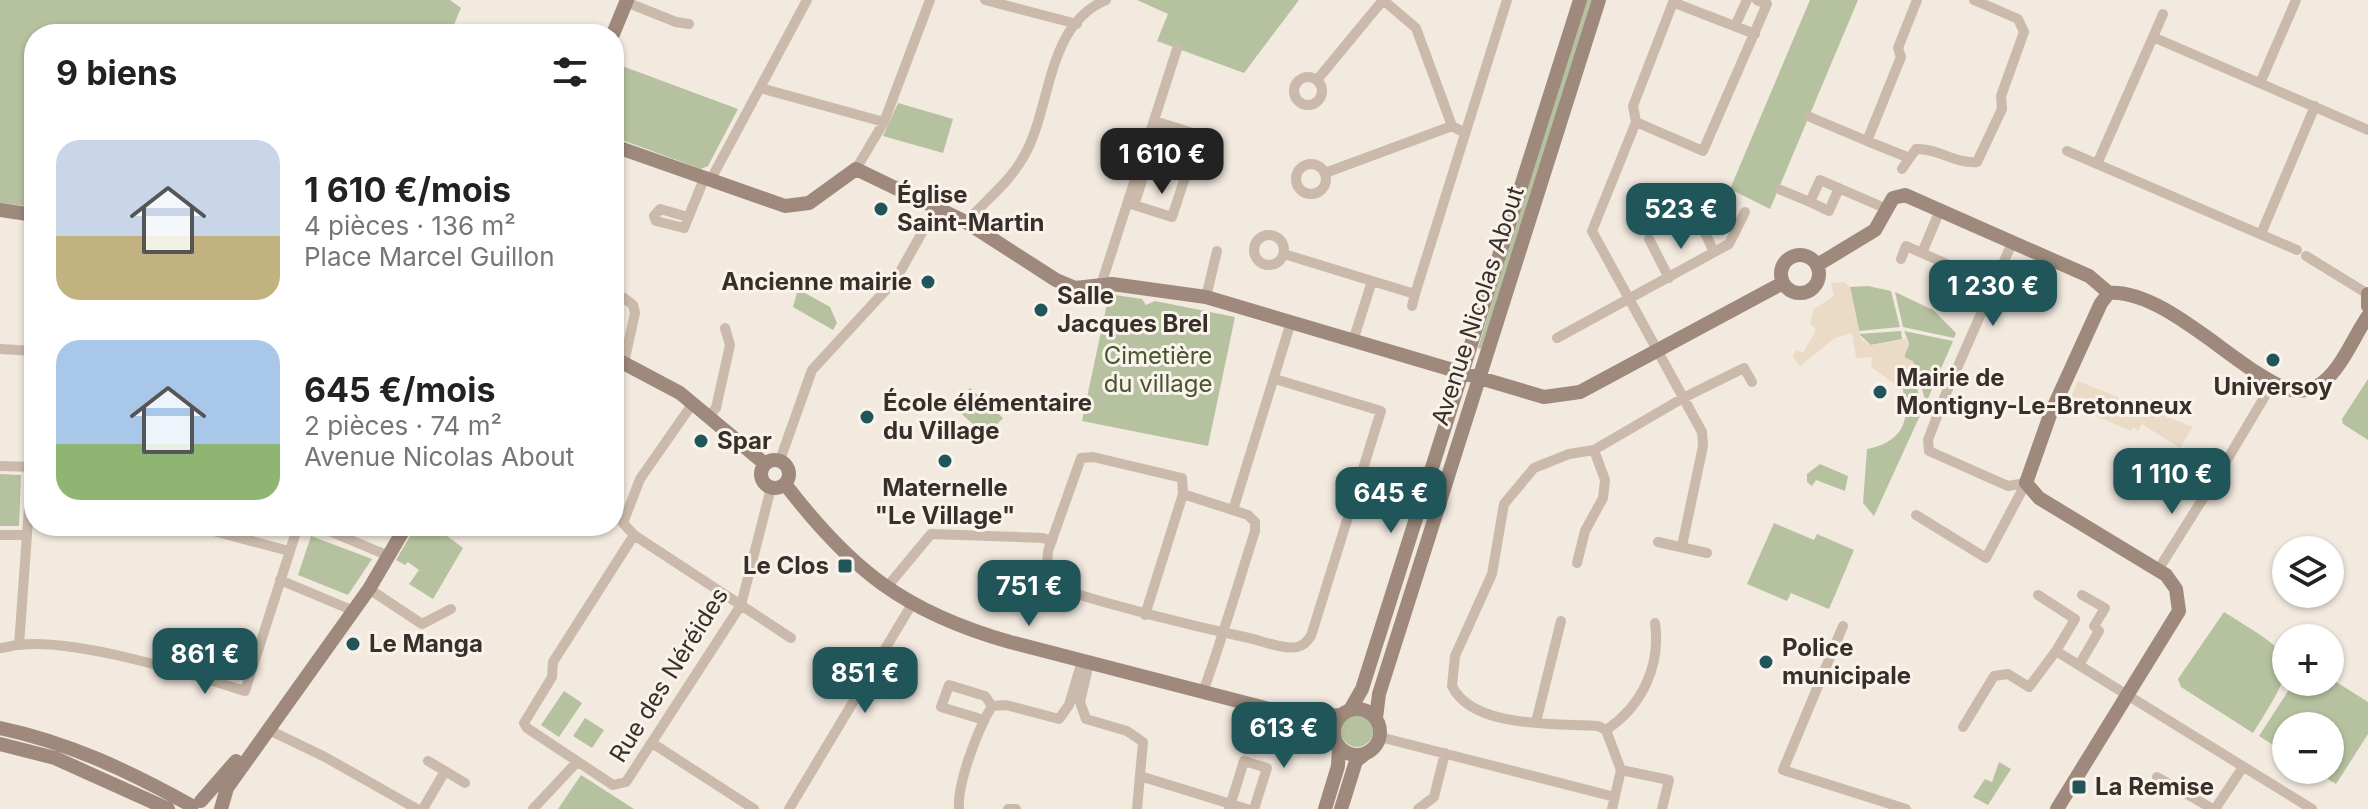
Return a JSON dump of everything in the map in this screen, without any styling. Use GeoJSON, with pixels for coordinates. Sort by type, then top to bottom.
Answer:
{"type":"FeatureCollection","features":[{"type":"Feature","properties":{"kind":"street"},"geometry":{"type":"LineString","coordinates":[[688,217],[807,0]]}},
{"type":"Feature","properties":{"kind":"street"},"geometry":{"type":"LineString","coordinates":[[624,150],[768,203],[800,205],[821,196],[856,169],[884,122],[930,0]]}},
{"type":"Feature","properties":{"kind":"street"},"geometry":{"type":"LineString","coordinates":[[985,0],[1077,24]]}},
{"type":"Feature","properties":{"kind":"street"},"geometry":{"type":"LineString","coordinates":[[966,222],[1025,155],[1053,67],[1077,24],[1106,0]]}},
{"type":"Feature","properties":{"kind":"street"},"geometry":{"type":"LineString","coordinates":[[1317,80],[1383,0],[1416,28],[1452,126],[1465,133]]}},
{"type":"Feature","properties":{"kind":"street"},"geometry":{"type":"LineString","coordinates":[[1412,306],[1507,0]]}},
{"type":"Feature","properties":{"kind":"street","name":"Avenue Nicolas About"},"geometry":{"type":"LineString","coordinates":[[1325,809],[1338,766],[1335,727],[1362,689],[1580,0]]}},
{"type":"Feature","properties":{"kind":"street","name":"Avenue Nicolas About"},"geometry":{"type":"LineString","coordinates":[[1380,737],[1376,718],[1379,694],[1599,0]]}},
{"type":"Feature","properties":{"kind":"street"},"geometry":{"type":"LineString","coordinates":[[1735,26],[1747,0]]}},
{"type":"Feature","properties":{"kind":"street"},"geometry":{"type":"LineString","coordinates":[[1636,122],[1703,151],[1767,4],[1757,0]]}},
{"type":"Feature","properties":{"kind":"street"},"geometry":{"type":"LineString","coordinates":[[1867,141],[1901,57],[1898,48],[1917,0]]}},
{"type":"Feature","properties":{"kind":"street"},"geometry":{"type":"LineString","coordinates":[[1902,169],[1907,157],[1916,149],[1926,149],[1963,163],[1977,162],[2002,109],[2001,96],[2024,32],[2018,19],[1974,0]]}},
{"type":"Feature","properties":{"kind":"street"},"geometry":{"type":"LineString","coordinates":[[2261,81],[2296,0]]}},
{"type":"Feature","properties":{"kind":"street"},"geometry":{"type":"LineString","coordinates":[[617,24],[626,1],[689,24]]}},
{"type":"Feature","properties":{"kind":"street"},"geometry":{"type":"LineString","coordinates":[[1682,546],[1703,446],[1702,432],[1592,231],[1636,122],[1633,106],[1674,1],[1755,34]]}},
{"type":"Feature","properties":{"kind":"street"},"geometry":{"type":"LineString","coordinates":[[2097,164],[2163,14]]}},
{"type":"Feature","properties":{"kind":"street"},"geometry":{"type":"LineString","coordinates":[[2153,37],[2261,81],[2368,130]]}},
{"type":"Feature","properties":{"kind":"street"},"geometry":{"type":"LineString","coordinates":[[1101,285],[1109,250],[1177,49]]}},
{"type":"Feature","properties":{"kind":"street"},"geometry":{"type":"LineString","coordinates":[[760,88],[884,122]]}},
{"type":"Feature","properties":{"kind":"street"},"geometry":{"type":"LineString","coordinates":[[2261,234],[2315,106]]}},
{"type":"Feature","properties":{"kind":"street"},"geometry":{"type":"LineString","coordinates":[[1810,117],[1907,157]]}},
{"type":"Feature","properties":{"kind":"street"},"geometry":{"type":"LineString","coordinates":[[1161,123],[1199,135],[1172,217],[1134,205],[1161,123]]}},
{"type":"Feature","properties":{"kind":"street"},"geometry":{"type":"LineString","coordinates":[[1325,173],[1452,126]]}},
{"type":"Feature","properties":{"kind":"street"},"geometry":{"type":"LineString","coordinates":[[2067,151],[2302,253],[2368,294],[2368,306]]}},
{"type":"Feature","properties":{"kind":"street"},"geometry":{"type":"LineString","coordinates":[[856,169],[937,206],[1056,280],[1075,288],[1101,285],[1151,288],[1206,297],[1544,397],[1570,396],[1781,284],[1808,294],[1814,290],[1819,264],[1875,230],[1893,198],[1905,195],[2089,276],[2109,293],[2128,294],[2181,320],[2274,381],[2298,391],[2321,384],[2368,316]]}},
{"type":"Feature","properties":{"kind":"street"},"geometry":{"type":"LineString","coordinates":[[1810,202],[1820,180],[1887,209]]}},
{"type":"Feature","properties":{"kind":"street"},"geometry":{"type":"LineString","coordinates":[[1781,190],[1829,211],[1839,188]]}},
{"type":"Feature","properties":{"kind":"street"},"geometry":{"type":"LineString","coordinates":[[937,206],[896,279],[812,370],[772,462],[761,478],[778,486],[857,568],[912,604],[965,630],[1300,717],[1364,710],[1376,718]]}},
{"type":"Feature","properties":{"kind":"street"},"geometry":{"type":"LineString","coordinates":[[0,210],[24,214]]}},
{"type":"Feature","properties":{"kind":"street"},"geometry":{"type":"LineString","coordinates":[[1922,253],[1940,210]]}},
{"type":"Feature","properties":{"kind":"street"},"geometry":{"type":"LineString","coordinates":[[1557,338],[1729,244],[1745,212]]}},
{"type":"Feature","properties":{"kind":"street"},"geometry":{"type":"LineString","coordinates":[[1697,216],[1714,252]]}},
{"type":"Feature","properties":{"kind":"street"},"geometry":{"type":"LineString","coordinates":[[1649,239],[1669,278]]}},
{"type":"Feature","properties":{"kind":"street"},"geometry":{"type":"LineString","coordinates":[[2007,240],[1928,440],[1929,451],[2008,486],[2026,483]]}},
{"type":"Feature","properties":{"kind":"street"},"geometry":{"type":"LineString","coordinates":[[1901,259],[1906,246],[1981,279]]}},
{"type":"Feature","properties":{"kind":"street"},"geometry":{"type":"LineString","coordinates":[[1206,297],[1217,251]]}},
{"type":"Feature","properties":{"kind":"street"},"geometry":{"type":"LineString","coordinates":[[1284,254],[1415,294]]}},
{"type":"Feature","properties":{"kind":"street"},"geometry":{"type":"LineString","coordinates":[[1781,284],[1787,258],[1795,255],[1819,264]]}},
{"type":"Feature","properties":{"kind":"street"},"geometry":{"type":"LineString","coordinates":[[1353,341],[1372,281]]}},
{"type":"Feature","properties":{"kind":"street"},"geometry":{"type":"LineString","coordinates":[[1916,515],[1986,558],[2026,483],[2035,452],[2070,367],[2099,306],[2109,293]]}},
{"type":"Feature","properties":{"kind":"street"},"geometry":{"type":"LineString","coordinates":[[624,298],[633,305],[635,313],[624,346]]}},
{"type":"Feature","properties":{"kind":"street"},"geometry":{"type":"LineString","coordinates":[[1233,510],[1291,322]]}},
{"type":"Feature","properties":{"kind":"street"},"geometry":{"type":"LineString","coordinates":[[709,416],[716,408],[730,345],[725,328]]}},
{"type":"Feature","properties":{"kind":"street"},"geometry":{"type":"LineString","coordinates":[[0,349],[24,350]]}},
{"type":"Feature","properties":{"kind":"street"},"geometry":{"type":"LineString","coordinates":[[624,364],[693,403],[772,462],[789,471],[778,486]]}},
{"type":"Feature","properties":{"kind":"street"},"geometry":{"type":"LineString","coordinates":[[1655,623],[1658,640],[1643,692],[1629,715],[1606,730],[1505,719],[1464,704],[1452,686],[1451,671],[1492,574],[1504,504],[1534,468],[1569,454],[1594,450],[1683,398],[1744,368],[1752,382]]}},
{"type":"Feature","properties":{"kind":"street"},"geometry":{"type":"LineString","coordinates":[[1145,615],[1183,494],[1182,478],[1093,457],[1081,458],[1052,541],[1046,564],[1048,584],[1145,615],[1295,648],[1305,644],[1311,636],[1381,411],[1275,379]]}},
{"type":"Feature","properties":{"kind":"street"},"geometry":{"type":"LineString","coordinates":[[2221,470],[2274,381]]}},
{"type":"Feature","properties":{"kind":"street"},"geometry":{"type":"LineString","coordinates":[[624,509],[640,479],[693,403]]}},
{"type":"Feature","properties":{"kind":"street"},"geometry":{"type":"LineString","coordinates":[[1577,563],[1585,531],[1603,498],[1605,480],[1594,450]]}},
{"type":"Feature","properties":{"kind":"street"},"geometry":{"type":"LineString","coordinates":[[0,466],[24,467]]}},
{"type":"Feature","properties":{"kind":"street"},"geometry":{"type":"LineString","coordinates":[[2158,570],[2214,481]]}},
{"type":"Feature","properties":{"kind":"street"},"geometry":{"type":"LineString","coordinates":[[2026,483],[2039,498],[2158,570],[2176,589],[2178,615],[2057,809]]}},
{"type":"Feature","properties":{"kind":"street","name":"Rue des Néréides"},"geometry":{"type":"LineString","coordinates":[[577,762],[617,785],[630,778],[741,605],[778,486]]}},
{"type":"Feature","properties":{"kind":"street"},"geometry":{"type":"LineString","coordinates":[[1183,494],[1248,515],[1255,522],[1255,531],[1203,692]]}},
{"type":"Feature","properties":{"kind":"street"},"geometry":{"type":"LineString","coordinates":[[624,526],[791,638]]}},
{"type":"Feature","properties":{"kind":"street"},"geometry":{"type":"LineString","coordinates":[[887,587],[931,534],[1043,538],[1052,541]]}},
{"type":"Feature","properties":{"kind":"street"},"geometry":{"type":"LineString","coordinates":[[0,535],[24,535]]}},
{"type":"Feature","properties":{"kind":"street"},"geometry":{"type":"LineString","coordinates":[[533,809],[577,762],[527,728],[525,719],[552,677],[553,662],[634,535]]}},
{"type":"Feature","properties":{"kind":"street"},"geometry":{"type":"LineString","coordinates":[[19,645],[26,536]]}},
{"type":"Feature","properties":{"kind":"street"},"geometry":{"type":"LineString","coordinates":[[233,536],[289,551]]}},
{"type":"Feature","properties":{"kind":"street"},"geometry":{"type":"LineString","coordinates":[[0,648],[19,645],[76,649],[245,691],[294,536]]}},
{"type":"Feature","properties":{"kind":"street"},"geometry":{"type":"LineString","coordinates":[[341,536],[389,556]]}},
{"type":"Feature","properties":{"kind":"street"},"geometry":{"type":"LineString","coordinates":[[0,728],[59,743],[194,805],[220,809],[227,788],[354,611],[400,536]]}},
{"type":"Feature","properties":{"kind":"street"},"geometry":{"type":"LineString","coordinates":[[1658,542],[1707,553]]}},
{"type":"Feature","properties":{"kind":"street"},"geometry":{"type":"LineString","coordinates":[[280,580],[354,611]]}},
{"type":"Feature","properties":{"kind":"street"},"geometry":{"type":"LineString","coordinates":[[369,589],[422,624],[451,609]]}},
{"type":"Feature","properties":{"kind":"street"},"geometry":{"type":"LineString","coordinates":[[1963,727],[1994,676],[2008,674],[2029,687],[2075,619],[2038,595]]}},
{"type":"Feature","properties":{"kind":"street"},"geometry":{"type":"LineString","coordinates":[[2079,665],[2099,631],[2094,626],[2105,608],[2082,595]]}},
{"type":"Feature","properties":{"kind":"street"},"geometry":{"type":"LineString","coordinates":[[789,809],[912,604]]}},
{"type":"Feature","properties":{"kind":"street"},"geometry":{"type":"LineString","coordinates":[[1536,722],[1561,621]]}},
{"type":"Feature","properties":{"kind":"street"},"geometry":{"type":"LineString","coordinates":[[1843,626],[1783,770],[1906,809]]}},
{"type":"Feature","properties":{"kind":"street"},"geometry":{"type":"LineString","coordinates":[[2056,651],[2312,809]]}},
{"type":"Feature","properties":{"kind":"street"},"geometry":{"type":"LineString","coordinates":[[992,706],[1006,705],[1053,720],[1059,719],[1075,706],[1086,662]]}},
{"type":"Feature","properties":{"kind":"street"},"geometry":{"type":"LineString","coordinates":[[984,720],[941,707],[949,685],[985,696],[992,706]]}},
{"type":"Feature","properties":{"kind":"street"},"geometry":{"type":"LineString","coordinates":[[959,809],[958,799],[984,720],[992,706]]}},
{"type":"Feature","properties":{"kind":"street"},"geometry":{"type":"LineString","coordinates":[[1075,706],[1086,719],[1127,731],[1143,742],[1137,809]]}},
{"type":"Feature","properties":{"kind":"street"},"geometry":{"type":"LineString","coordinates":[[1300,717],[1351,755],[1365,754]]}},
{"type":"Feature","properties":{"kind":"street"},"geometry":{"type":"LineString","coordinates":[[194,805],[269,730]]}},
{"type":"Feature","properties":{"kind":"street"},"geometry":{"type":"LineString","coordinates":[[269,730],[420,809],[445,771]]}},
{"type":"Feature","properties":{"kind":"street"},"geometry":{"type":"LineString","coordinates":[[1606,730],[1621,770],[1612,809]]}},
{"type":"Feature","properties":{"kind":"street"},"geometry":{"type":"LineString","coordinates":[[1341,809],[1356,761],[1373,749],[1380,737],[1615,797]]}},
{"type":"Feature","properties":{"kind":"street"},"geometry":{"type":"LineString","coordinates":[[652,743],[754,809]]}},
{"type":"Feature","properties":{"kind":"street"},"geometry":{"type":"LineString","coordinates":[[0,744],[55,758],[168,809]]}},
{"type":"Feature","properties":{"kind":"street"},"geometry":{"type":"LineString","coordinates":[[1418,809],[1434,797],[1445,753]]}},
{"type":"Feature","properties":{"kind":"street"},"geometry":{"type":"LineString","coordinates":[[428,761],[465,783]]}},
{"type":"Feature","properties":{"kind":"street"},"geometry":{"type":"LineString","coordinates":[[1230,807],[1244,761],[1267,768],[1254,809]]}},
{"type":"Feature","properties":{"kind":"street"},"geometry":{"type":"LineString","coordinates":[[2157,777],[2214,809],[2243,767]]}},
{"type":"Feature","properties":{"kind":"street"},"geometry":{"type":"LineString","coordinates":[[1621,770],[1669,780],[1662,809]]}},
{"type":"Feature","properties":{"kind":"street"},"geometry":{"type":"LineString","coordinates":[[1140,776],[1230,807],[1247,809]]}},
{"type":"Feature","properties":{"kind":"street"},"geometry":{"type":"LineString","coordinates":[[1008,809],[1016,809]]}},
{"type":"Feature","properties":{"kind":"green space"},"geometry":{"type":"Polygon","coordinates":[[[0,0],[450,0],[461,8],[454,24],[24,24],[24,206],[0,203],[0,0]]]}},
{"type":"Feature","properties":{"kind":"green space"},"geometry":{"type":"Polygon","coordinates":[[[1137,0],[1299,0],[1244,73],[1157,41],[1168,14],[1137,0]]]}},
{"type":"Feature","properties":{"kind":"green space"},"geometry":{"type":"Polygon","coordinates":[[[1584,0],[1594,0],[1481,349],[1478,348],[1584,0]]]}},
{"type":"Feature","properties":{"kind":"green space"},"geometry":{"type":"Polygon","coordinates":[[[1810,0],[1858,0],[1770,209],[1730,189],[1810,0]]]}},
{"type":"Feature","properties":{"kind":"green space"},"geometry":{"type":"Polygon","coordinates":[[[624,67],[738,109],[708,166],[701,169],[624,141],[624,67]]]}},
{"type":"Feature","properties":{"kind":"green space"},"geometry":{"type":"Polygon","coordinates":[[[898,103],[953,119],[943,153],[883,136],[898,103]]]}},
{"type":"Feature","properties":{"kind":"green space"},"geometry":{"type":"Polygon","coordinates":[[[1868,286],[1891,291],[1900,327],[1859,331],[1850,287],[1868,286]]]}},
{"type":"Feature","properties":{"kind":"green space"},"geometry":{"type":"Polygon","coordinates":[[[798,289],[830,307],[837,323],[833,330],[793,307],[798,289]]]}},
{"type":"Feature","properties":{"kind":"green space"},"geometry":{"type":"Polygon","coordinates":[[[1895,292],[1933,310],[1956,333],[1954,338],[1903,327],[1895,292]]]}},
{"type":"Feature","properties":{"kind":"green space","name":"Cimetière du village"},"geometry":{"type":"Polygon","coordinates":[[[1109,294],[1142,299],[1146,305],[1155,301],[1235,317],[1208,446],[1082,421],[1109,294]]]}},
{"type":"Feature","properties":{"kind":"green space"},"geometry":{"type":"Polygon","coordinates":[[[1901,331],[1902,339],[1871,345],[1859,334],[1901,331]]]}},
{"type":"Feature","properties":{"kind":"green space"},"geometry":{"type":"Polygon","coordinates":[[[1904,331],[1953,341],[1926,403],[1915,364],[1904,357],[1909,343],[1904,331]]]}},
{"type":"Feature","properties":{"kind":"green space"},"geometry":{"type":"Polygon","coordinates":[[[1913,374],[1923,409],[1874,516],[1863,503],[1867,449],[1889,441],[1902,427],[1905,399],[1902,387],[1897,388],[1895,384],[1913,374]]]}},
{"type":"Feature","properties":{"kind":"green space"},"geometry":{"type":"Polygon","coordinates":[[[2368,379],[2368,440],[2343,424],[2342,419],[2368,379]]]}},
{"type":"Feature","properties":{"kind":"green space"},"geometry":{"type":"Polygon","coordinates":[[[970,388],[1003,418],[986,436],[953,406],[970,388]]]}},
{"type":"Feature","properties":{"kind":"green space"},"geometry":{"type":"Polygon","coordinates":[[[1820,464],[1848,476],[1845,491],[1816,480],[1812,486],[1807,482],[1807,474],[1820,464]]]}},
{"type":"Feature","properties":{"kind":"green space"},"geometry":{"type":"Polygon","coordinates":[[[0,474],[21,475],[19,526],[0,526],[0,474]]]}},
{"type":"Feature","properties":{"kind":"green space"},"geometry":{"type":"Polygon","coordinates":[[[1774,523],[1814,540],[1817,534],[1854,550],[1829,609],[1791,593],[1787,601],[1747,584],[1774,523]]]}},
{"type":"Feature","properties":{"kind":"green space"},"geometry":{"type":"Polygon","coordinates":[[[311,536],[372,559],[348,595],[298,575],[311,536]]]}},
{"type":"Feature","properties":{"kind":"green space"},"geometry":{"type":"Polygon","coordinates":[[[410,536],[447,536],[463,548],[433,599],[409,584],[419,570],[408,562],[405,565],[396,560],[410,536]]]}},
{"type":"Feature","properties":{"kind":"green space"},"geometry":{"type":"Polygon","coordinates":[[[2224,612],[2272,644],[2272,696],[2275,696],[2253,733],[2181,687],[2178,679],[2224,612]]]}},
{"type":"Feature","properties":{"kind":"green space"},"geometry":{"type":"Polygon","coordinates":[[[2344,687],[2368,702],[2368,734],[2344,772],[2344,712],[2275,712],[2285,696],[2344,696],[2344,687]]]}},
{"type":"Feature","properties":{"kind":"green space"},"geometry":{"type":"Polygon","coordinates":[[[564,691],[582,703],[559,737],[541,725],[564,691]]]}},
{"type":"Feature","properties":{"kind":"green space"},"geometry":{"type":"Polygon","coordinates":[[[1357,715],[1368,720],[1373,731],[1368,742],[1357,747],[1346,742],[1341,731],[1346,720],[1357,715]]]}},
{"type":"Feature","properties":{"kind":"green space"},"geometry":{"type":"Polygon","coordinates":[[[2272,716],[2272,744],[2259,736],[2272,716]]]}},
{"type":"Feature","properties":{"kind":"green space"},"geometry":{"type":"Polygon","coordinates":[[[585,718],[604,730],[592,748],[573,736],[585,718]]]}},
{"type":"Feature","properties":{"kind":"green space"},"geometry":{"type":"Polygon","coordinates":[[[1999,762],[2011,769],[1988,805],[1973,797],[1985,779],[1992,782],[1999,762]]]}},
{"type":"Feature","properties":{"kind":"green space"},"geometry":{"type":"Polygon","coordinates":[[[581,775],[634,809],[558,809],[581,775]]]}},
{"type":"Feature","properties":{"kind":"shaded area"},"geometry":{"type":"Polygon","coordinates":[[[1844,282],[1850,287],[1861,339],[1871,345],[1906,339],[1909,345],[1904,357],[1913,361],[1916,372],[1895,384],[1871,367],[1872,357],[1856,358],[1852,333],[1835,338],[1800,366],[1793,357],[1796,350],[1803,353],[1816,330],[1810,323],[1814,309],[1834,296],[1831,283],[1844,282]]]}},
{"type":"Feature","properties":{"kind":"shaded area"},"geometry":{"type":"Polygon","coordinates":[[[2078,381],[2193,427],[2180,448],[2142,424],[2138,431],[2133,427],[2131,431],[2068,404],[2078,381]]]}},
{"type":"Feature","properties":{"kind":"place","name":"Église Saint-Martin"},"geometry":{"type":"Point","coordinates":[881,209]}},
{"type":"Feature","properties":{"kind":"place","name":"Ancienne mairie"},"geometry":{"type":"Point","coordinates":[928,282]}},
{"type":"Feature","properties":{"kind":"place","name":"Salle Jacques Brel"},"geometry":{"type":"Point","coordinates":[1041,310]}},
{"type":"Feature","properties":{"kind":"place","name":"Universoy"},"geometry":{"type":"Point","coordinates":[2273,360]}},
{"type":"Feature","properties":{"kind":"place","name":"Mairie de Montigny-Le-Bretonneux"},"geometry":{"type":"Point","coordinates":[1880,392]}},
{"type":"Feature","properties":{"kind":"place","name":"École élémentaire du Village"},"geometry":{"type":"Point","coordinates":[867,417]}},
{"type":"Feature","properties":{"kind":"place","name":"Spar"},"geometry":{"type":"Point","coordinates":[701,441]}},
{"type":"Feature","properties":{"kind":"place","name":"Maternelle \"Le Village\""},"geometry":{"type":"Point","coordinates":[945,461]}},
{"type":"Feature","properties":{"kind":"place","name":"Le Clos"},"geometry":{"type":"Point","coordinates":[845,566]}},
{"type":"Feature","properties":{"kind":"place","name":"Le Manga"},"geometry":{"type":"Point","coordinates":[353,644]}},
{"type":"Feature","properties":{"kind":"place","name":"Police municipale"},"geometry":{"type":"Point","coordinates":[1766,662]}},
{"type":"Feature","properties":{"kind":"place","name":"La Remise"},"geometry":{"type":"Point","coordinates":[2079,787]}}]}
